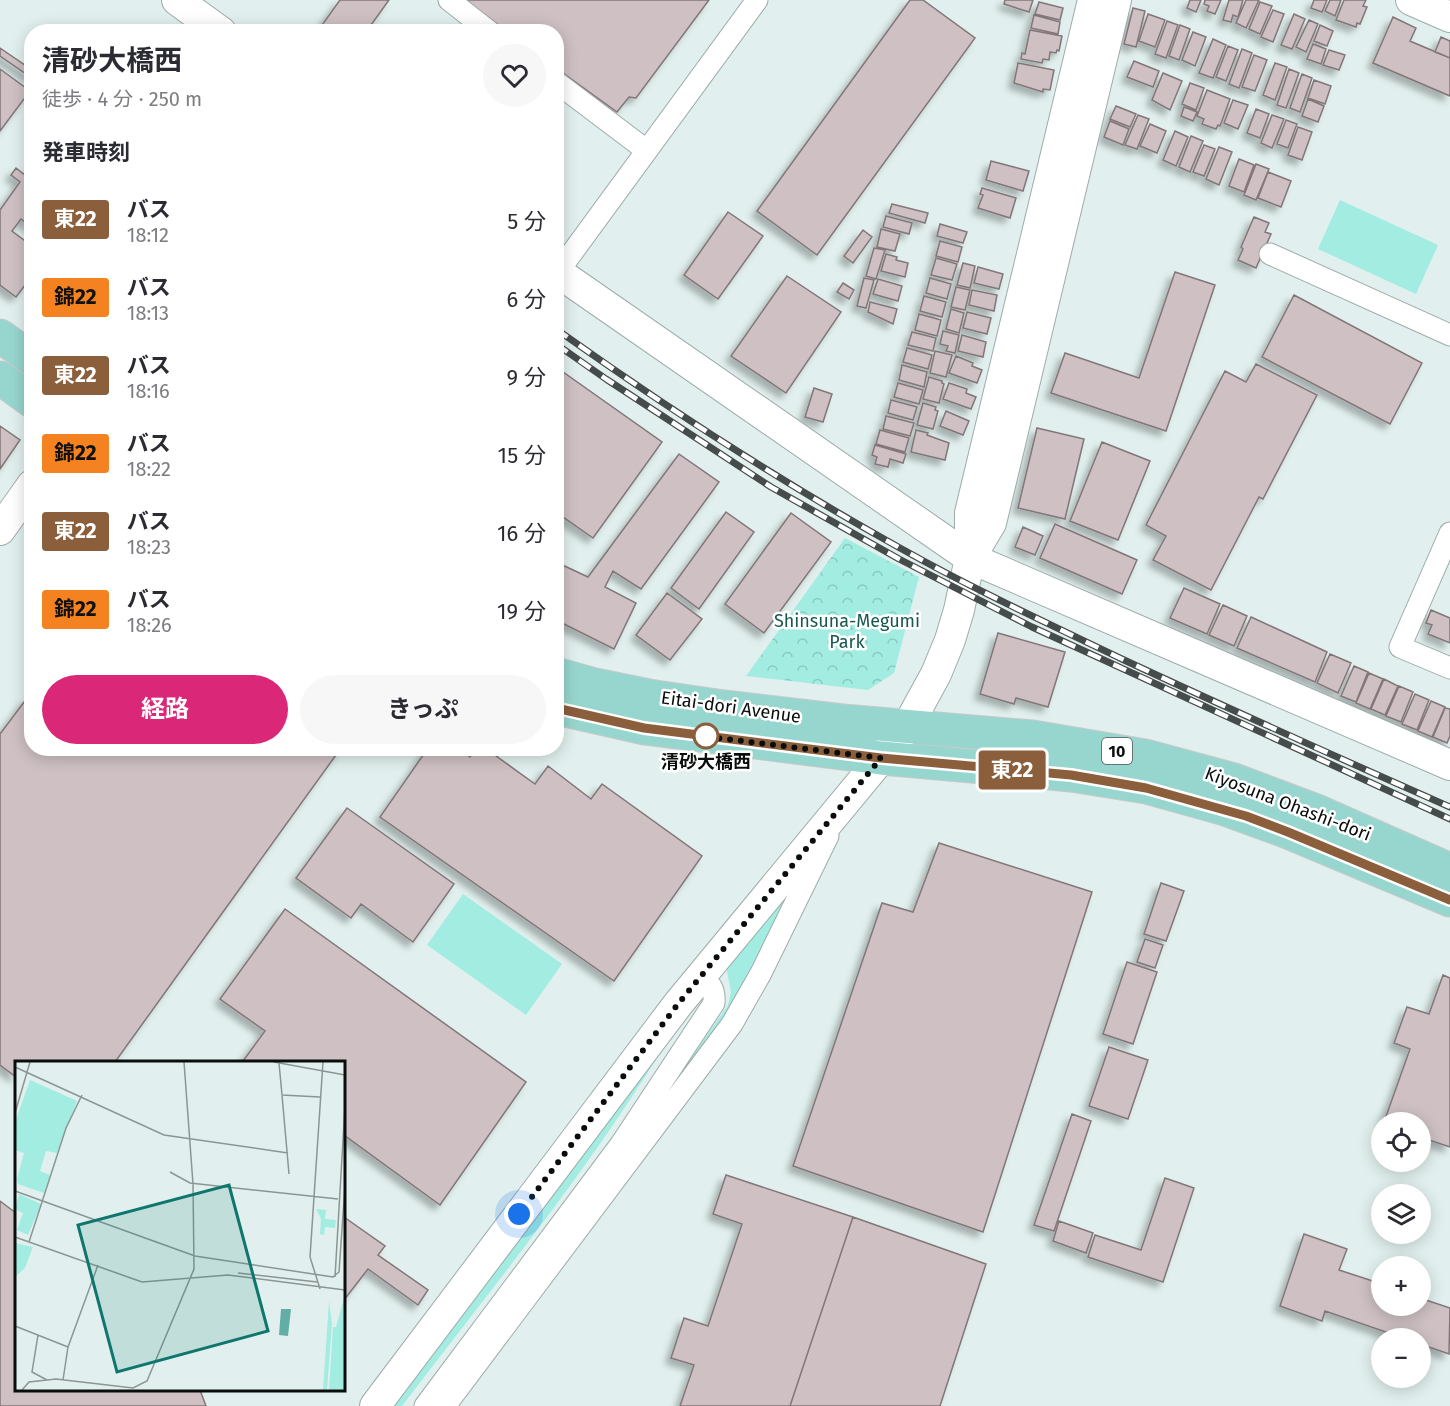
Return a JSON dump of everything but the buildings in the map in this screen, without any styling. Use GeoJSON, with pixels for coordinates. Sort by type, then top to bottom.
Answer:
{"type":"FeatureCollection","features":[{"type":"Feature","properties":{"kind":"main road"},"geometry":{"type":"LineString","coordinates":[[0,336],[24,353]]}},
{"type":"Feature","properties":{"kind":"main road"},"geometry":{"type":"LineString","coordinates":[[0,378],[24,395]]}},
{"type":"Feature","properties":{"kind":"main road","name":"Eitai-dori Avenue"},"geometry":{"type":"LineString","coordinates":[[564,676],[659,698],[907,727]]}},
{"type":"Feature","properties":{"kind":"main road","name":"Eitai-dori Avenue"},"geometry":{"type":"LineString","coordinates":[[564,710],[644,728],[881,758]]}},
{"type":"Feature","properties":{"kind":"main road","name":"Kiyosuna Ohashi-dori"},"geometry":{"type":"LineString","coordinates":[[907,727],[1033,737],[1145,756],[1234,780],[1319,812],[1450,870]]}},
{"type":"Feature","properties":{"kind":"main road","name":"Kiyosuna Ohashi-dori"},"geometry":{"type":"LineString","coordinates":[[881,758],[1071,775],[1146,788],[1225,809],[1321,845],[1450,900]]}},
{"type":"Feature","properties":{"kind":"main road"},"geometry":{"type":"LineString","coordinates":[[1319,812],[1450,852]]}},
{"type":"Feature","properties":{"kind":"main road"},"geometry":{"type":"LineString","coordinates":[[1321,845],[1450,920]]}},
{"type":"Feature","properties":{"kind":"street"},"geometry":{"type":"LineString","coordinates":[[449,0],[480,24]]}},
{"type":"Feature","properties":{"kind":"street"},"geometry":{"type":"LineString","coordinates":[[564,261],[757,0]]}},
{"type":"Feature","properties":{"kind":"street"},"geometry":{"type":"LineString","coordinates":[[375,1406],[678,1004],[907,727],[936,674],[959,610],[970,558],[970,513],[1093,0]]}},
{"type":"Feature","properties":{"kind":"street"},"geometry":{"type":"LineString","coordinates":[[970,558],[991,523],[1116,0]]}},
{"type":"Feature","properties":{"kind":"street"},"geometry":{"type":"LineString","coordinates":[[1411,0],[1450,17]]}},
{"type":"Feature","properties":{"kind":"street"},"geometry":{"type":"LineString","coordinates":[[186,3],[211,24]]}},
{"type":"Feature","properties":{"kind":"street"},"geometry":{"type":"LineString","coordinates":[[564,88],[646,150]]}},
{"type":"Feature","properties":{"kind":"street"},"geometry":{"type":"LineString","coordinates":[[1269,254],[1450,334]]}},
{"type":"Feature","properties":{"kind":"street"},"geometry":{"type":"LineString","coordinates":[[564,276],[970,558],[1450,765]]}},
{"type":"Feature","properties":{"kind":"street"},"geometry":{"type":"LineString","coordinates":[[0,530],[24,497]]}},
{"type":"Feature","properties":{"kind":"street"},"geometry":{"type":"LineString","coordinates":[[1450,533],[1400,647],[1450,668]]}},
{"type":"Feature","properties":{"kind":"street"},"geometry":{"type":"LineString","coordinates":[[445,1406],[732,1024],[761,973],[846,800]]}},
{"type":"Feature","properties":{"kind":"street"},"geometry":{"type":"LineString","coordinates":[[425,1406],[621,1144],[714,1003],[715,993],[701,975]]}},
{"type":"Feature","properties":{"kind":"green space"},"geometry":{"type":"Polygon","coordinates":[[[1340,200],[1438,245],[1416,294],[1318,249],[1340,200]]]}},
{"type":"Feature","properties":{"kind":"green space","name":"Shinsuna-Megumi Park"},"geometry":{"type":"Polygon","coordinates":[[[845,538],[919,577],[894,673],[868,690],[746,676],[845,538]]]}},
{"type":"Feature","properties":{"kind":"green space"},"geometry":{"type":"Polygon","coordinates":[[[795,883],[746,984],[676,1088],[672,1085],[728,1005],[731,992],[726,966],[795,883]]]}},
{"type":"Feature","properties":{"kind":"green space"},"geometry":{"type":"Polygon","coordinates":[[[463,894],[562,964],[526,1015],[427,945],[463,894]]]}},
{"type":"Feature","properties":{"kind":"green space"},"geometry":{"type":"Polygon","coordinates":[[[683,1015],[619,1117],[512,1263],[402,1406],[389,1406],[683,1015]]]}},
{"type":"Feature","properties":{"kind":"railway"},"geometry":{"type":"LineString","coordinates":[[564,335],[725,443],[812,497],[928,563],[1124,660],[1450,807]]}},
{"type":"Feature","properties":{"kind":"railway"},"geometry":{"type":"LineString","coordinates":[[564,350],[771,487],[899,559],[1032,627],[1450,819]]}},
{"type":"Feature","properties":{"kind":"bus line","name":"東22"},"geometry":{"type":"LineString","coordinates":[[564,710],[644,728],[881,758],[1071,775],[1146,788],[1246,816],[1450,900]]}},
{"type":"Feature","properties":{"kind":"place","name":"清砂大橋西"},"geometry":{"type":"Point","coordinates":[706,736]}},
{"type":"Feature","properties":{"kind":"route"},"geometry":{"type":"LineString","coordinates":[[519,1214],[678,1004],[881,758],[701,736],[706,736]]}}]}
